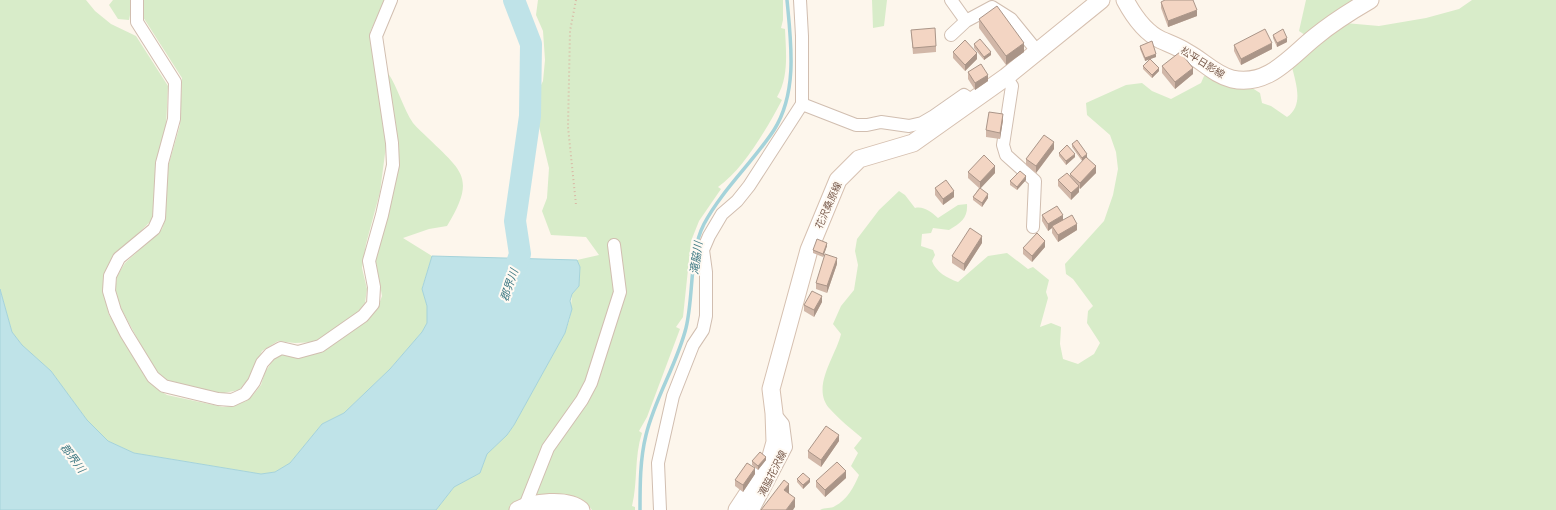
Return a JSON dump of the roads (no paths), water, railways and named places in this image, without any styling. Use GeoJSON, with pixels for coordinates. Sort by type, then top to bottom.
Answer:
{"type":"FeatureCollection","features":[{"type":"Feature","properties":{"kind":"main road","name":"花沢桑原線"},"geometry":{"type":"LineString","coordinates":[[737,510],[770,460],[775,442],[774,413],[770,389],[809,250],[838,180],[859,159],[913,143],[1006,77],[1101,0]]}},
{"type":"Feature","properties":{"kind":"main road","name":"松平日影線"},"geometry":{"type":"LineString","coordinates":[[1125,0],[1145,29],[1159,39],[1179,47],[1222,76],[1241,80],[1252,80],[1269,75],[1290,60],[1314,38],[1347,13],[1370,0]]}},
{"type":"Feature","properties":{"kind":"main road"},"geometry":{"type":"LineString","coordinates":[[521,508],[564,502],[576,505],[581,510]]}},
{"type":"Feature","properties":{"kind":"street"},"geometry":{"type":"LineString","coordinates":[[137,0],[137,22],[175,82],[174,119],[162,163],[159,218],[154,229],[119,258],[110,276],[109,291],[115,311],[152,377],[164,386],[218,399],[232,400],[246,394],[254,382],[262,363],[270,354],[281,348],[298,352],[320,346],[363,316],[373,304],[374,287],[369,261],[382,215],[393,165],[392,143],[376,36],[391,0]]}},
{"type":"Feature","properties":{"kind":"street"},"geometry":{"type":"LineString","coordinates":[[660,510],[658,463],[673,396],[687,357],[703,330],[706,316],[706,272],[703,250],[709,236],[722,214],[737,201],[749,186],[802,104],[802,36],[800,0]]}},
{"type":"Feature","properties":{"kind":"street"},"geometry":{"type":"LineString","coordinates":[[951,0],[966,21]]}},
{"type":"Feature","properties":{"kind":"street"},"geometry":{"type":"LineString","coordinates":[[951,35],[966,21],[992,7],[1011,19],[1037,51]]}},
{"type":"Feature","properties":{"kind":"street"},"geometry":{"type":"LineString","coordinates":[[1006,77],[1012,86],[1003,146],[1006,155],[1035,181],[1033,226]]}},
{"type":"Feature","properties":{"kind":"street"},"geometry":{"type":"LineString","coordinates":[[802,104],[856,124],[867,125],[881,122],[909,126],[922,123],[964,95],[973,101]]}},
{"type":"Feature","properties":{"kind":"street"},"geometry":{"type":"LineString","coordinates":[[521,508],[548,448],[582,400],[591,384],[620,292],[614,245]]}},
{"type":"Feature","properties":{"kind":"street","name":"滝脇花沢線"},"geometry":{"type":"LineString","coordinates":[[753,510],[786,447],[783,424],[774,413]]}},
{"type":"Feature","properties":{"kind":"water"},"geometry":{"type":"Polygon","coordinates":[[[432,256],[577,260],[580,267],[579,286],[572,294],[570,301],[572,309],[565,333],[514,425],[507,435],[487,454],[480,473],[454,487],[436,510],[0,510],[0,289],[12,332],[22,345],[51,371],[87,420],[108,441],[134,453],[261,474],[275,472],[290,463],[322,424],[344,413],[390,369],[422,332],[427,323],[427,306],[422,289],[432,256]]]}},
{"type":"Feature","properties":{"kind":"waterway","name":"郡界川"},"geometry":{"type":"LineString","coordinates":[[509,287],[520,254],[515,221],[530,116],[531,44],[514,0]]}},
{"type":"Feature","properties":{"kind":"waterway","name":"滝脇川"},"geometry":{"type":"LineString","coordinates":[[640,510],[641,472],[644,444],[650,421],[677,355],[686,328],[694,261],[699,235],[704,224],[720,199],[774,130],[782,115],[787,100],[791,66],[787,0]]}}]}
